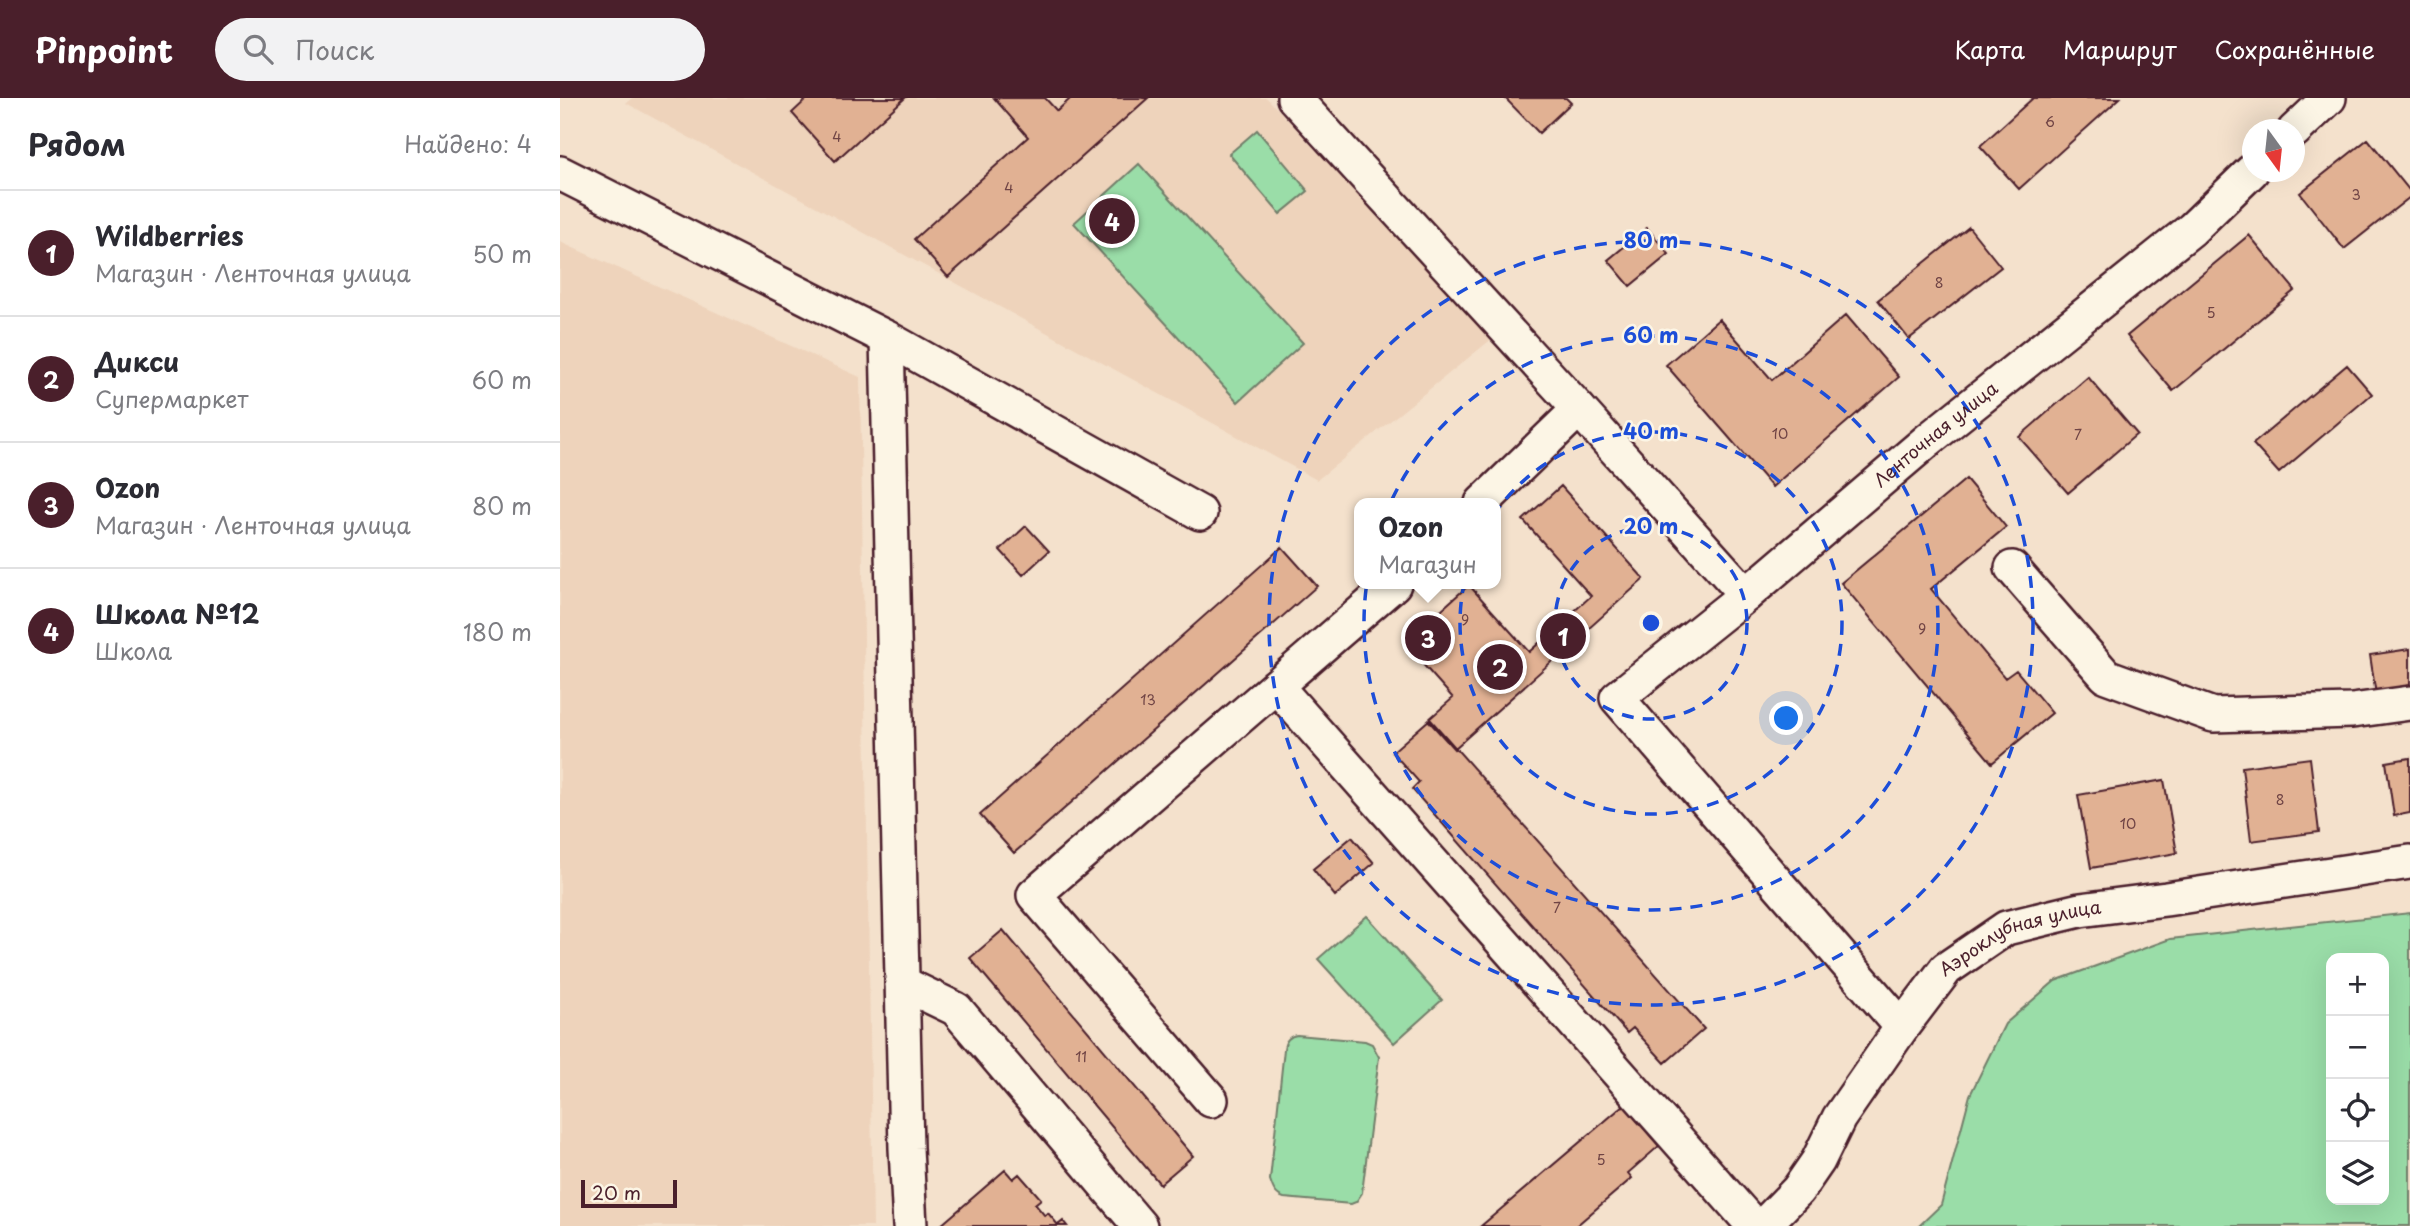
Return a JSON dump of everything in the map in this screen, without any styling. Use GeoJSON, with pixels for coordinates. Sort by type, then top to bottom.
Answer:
{"type":"FeatureCollection","features":[{"type":"Feature","properties":{"kind":"street"},"geometry":{"type":"LineString","coordinates":[[1294,98],[1746,595]]}},
{"type":"Feature","properties":{"kind":"street"},"geometry":{"type":"LineString","coordinates":[[2305,121],[2329,98]]}},
{"type":"Feature","properties":{"kind":"street"},"geometry":{"type":"LineString","coordinates":[[560,173],[887,338],[1200,513]]}},
{"type":"Feature","properties":{"kind":"street","name":"Ленточная улица"},"geometry":{"type":"LineString","coordinates":[[1902,1027],[1617,698],[1746,595],[1928,440],[2192,229],[2242,181]]}},
{"type":"Feature","properties":{"kind":"street"},"geometry":{"type":"LineString","coordinates":[[887,338],[910,1226]]}},
{"type":"Feature","properties":{"kind":"street"},"geometry":{"type":"LineString","coordinates":[[1487,498],[1579,409]]}},
{"type":"Feature","properties":{"kind":"street"},"geometry":{"type":"LineString","coordinates":[[2012,568],[2106,676],[2213,715],[2352,711],[2410,703]]}},
{"type":"Feature","properties":{"kind":"street"},"geometry":{"type":"LineString","coordinates":[[1211,1100],[1034,895],[1388,589]]}},
{"type":"Feature","properties":{"kind":"street"},"geometry":{"type":"LineString","coordinates":[[1276,686],[1754,1226]]}},
{"type":"Feature","properties":{"kind":"street","name":"Аэроклубная улица"},"geometry":{"type":"LineString","coordinates":[[1763,1226],[1798,1190],[1818,1161],[1839,1118],[1946,969],[2006,928],[2080,910],[2410,862]]}},
{"type":"Feature","properties":{"kind":"street"},"geometry":{"type":"LineString","coordinates":[[902,983],[956,1009],[1140,1226]]}},
{"type":"Feature","properties":{"kind":"shaded area"},"geometry":{"type":"Polygon","coordinates":[[[632,98],[1267,98],[1493,338],[1317,480],[626,103],[632,98]]]}},
{"type":"Feature","properties":{"kind":"shaded area"},"geometry":{"type":"Polygon","coordinates":[[[560,242],[860,377],[873,1226],[560,1226],[560,242]]]}},
{"type":"Feature","properties":{"kind":"green space"},"geometry":{"type":"Polygon","coordinates":[[[1257,130],[1308,191],[1280,214],[1229,154],[1257,130]]]}},
{"type":"Feature","properties":{"kind":"green space"},"geometry":{"type":"Polygon","coordinates":[[[1139,164],[1303,343],[1238,402],[1074,223],[1139,164]]]}},
{"type":"Feature","properties":{"kind":"green space"},"geometry":{"type":"Polygon","coordinates":[[[2410,913],[2410,1226],[1919,1226],[1941,1205],[1970,1095],[2005,1024],[2055,981],[2170,939],[2410,913]]]}},
{"type":"Feature","properties":{"kind":"green space"},"geometry":{"type":"Polygon","coordinates":[[[1367,916],[1442,1000],[1394,1043],[1318,959],[1367,916]]]}},
{"type":"Feature","properties":{"kind":"green space"},"geometry":{"type":"Polygon","coordinates":[[[1297,1035],[1365,1041],[1372,1044],[1379,1057],[1362,1193],[1356,1202],[1351,1204],[1284,1198],[1278,1195],[1270,1180],[1285,1046],[1286,1041],[1297,1035]]]}},
{"type":"Feature","properties":{"kind":"building"},"geometry":{"type":"Polygon","coordinates":[[[808,98],[905,98],[835,161],[792,113],[808,98]]]}},
{"type":"Feature","properties":{"kind":"building"},"geometry":{"type":"Polygon","coordinates":[[[994,98],[1045,98],[1057,111],[1071,98],[1148,98],[948,277],[914,239],[1028,137],[994,98]]]}},
{"type":"Feature","properties":{"kind":"building"},"geometry":{"type":"Polygon","coordinates":[[[1505,98],[1566,98],[1571,103],[1539,133],[1505,98]]]}},
{"type":"Feature","properties":{"kind":"building"},"geometry":{"type":"Polygon","coordinates":[[[2033,98],[2120,98],[2019,189],[1980,146],[2033,98]]]}},
{"type":"Feature","properties":{"kind":"building"},"geometry":{"type":"Polygon","coordinates":[[[2368,139],[2410,191],[2410,197],[2344,249],[2300,193],[2368,139]]]}},
{"type":"Feature","properties":{"kind":"building"},"geometry":{"type":"Polygon","coordinates":[[[1969,227],[2001,267],[1909,339],[1878,300],[1969,227]]]}},
{"type":"Feature","properties":{"kind":"building"},"geometry":{"type":"Polygon","coordinates":[[[1647,228],[1669,254],[1630,286],[1608,260],[1647,228]]]}},
{"type":"Feature","properties":{"kind":"building"},"geometry":{"type":"Polygon","coordinates":[[[2249,235],[2295,290],[2173,391],[2127,336],[2249,235]]]}},
{"type":"Feature","properties":{"kind":"building"},"geometry":{"type":"Polygon","coordinates":[[[1846,315],[1899,377],[1772,487],[1666,365],[1719,319],[1772,380],[1846,315]]]}},
{"type":"Feature","properties":{"kind":"building"},"geometry":{"type":"Polygon","coordinates":[[[2347,365],[2372,394],[2279,473],[2253,444],[2347,365]]]}},
{"type":"Feature","properties":{"kind":"building"},"geometry":{"type":"Polygon","coordinates":[[[2088,377],[2137,434],[2068,493],[2019,437],[2088,377]]]}},
{"type":"Feature","properties":{"kind":"building"},"geometry":{"type":"Polygon","coordinates":[[[1966,479],[2006,527],[1931,589],[2005,678],[2016,670],[2052,713],[1992,763],[1841,583],[1966,479]]]}},
{"type":"Feature","properties":{"kind":"building"},"geometry":{"type":"Polygon","coordinates":[[[1561,486],[1644,579],[1454,749],[1428,720],[1453,698],[1404,643],[1465,589],[1473,589],[1529,652],[1591,596],[1523,520],[1561,486]]]}},
{"type":"Feature","properties":{"kind":"building"},"geometry":{"type":"Polygon","coordinates":[[[1026,526],[1049,551],[1023,575],[1000,550],[1026,526]]]}},
{"type":"Feature","properties":{"kind":"building"},"geometry":{"type":"Polygon","coordinates":[[[1282,547],[1317,586],[1014,853],[980,815],[1282,547]]]}},
{"type":"Feature","properties":{"kind":"building"},"geometry":{"type":"Polygon","coordinates":[[[2410,649],[2410,689],[2376,695],[2370,655],[2410,649]]]}},
{"type":"Feature","properties":{"kind":"building"},"geometry":{"type":"Polygon","coordinates":[[[1430,719],[1704,1029],[1665,1063],[1633,1028],[1627,1033],[1412,789],[1419,782],[1392,752],[1430,719]]]}},
{"type":"Feature","properties":{"kind":"building"},"geometry":{"type":"Polygon","coordinates":[[[2310,758],[2319,832],[2251,841],[2242,767],[2310,758]]]}},
{"type":"Feature","properties":{"kind":"building"},"geometry":{"type":"Polygon","coordinates":[[[2410,758],[2410,813],[2394,816],[2386,762],[2410,758]]]}},
{"type":"Feature","properties":{"kind":"building"},"geometry":{"type":"Polygon","coordinates":[[[2164,780],[2177,853],[2091,868],[2078,795],[2164,780]]]}},
{"type":"Feature","properties":{"kind":"building"},"geometry":{"type":"Polygon","coordinates":[[[1352,837],[1374,863],[1335,896],[1313,869],[1352,837]]]}},
{"type":"Feature","properties":{"kind":"building"},"geometry":{"type":"Polygon","coordinates":[[[1003,930],[1193,1156],[1160,1184],[970,958],[1003,930]]]}},
{"type":"Feature","properties":{"kind":"building"},"geometry":{"type":"Polygon","coordinates":[[[1624,1105],[1659,1146],[1628,1173],[1632,1178],[1576,1226],[1481,1226],[1624,1105]]]}},
{"type":"Feature","properties":{"kind":"building"},"geometry":{"type":"Polygon","coordinates":[[[1005,1170],[1013,1179],[1019,1174],[1041,1199],[1035,1204],[1045,1216],[1048,1213],[1058,1225],[1063,1221],[1067,1226],[940,1226],[1005,1170]]]}},
{"type":"Feature","properties":{"kind":"place","name":"Школа №12"},"geometry":{"type":"Point","coordinates":[1112,221]}},
{"type":"Feature","properties":{"kind":"place","name":"Wildberries"},"geometry":{"type":"Point","coordinates":[1563,636]}},
{"type":"Feature","properties":{"kind":"place","name":"Ozon"},"geometry":{"type":"Point","coordinates":[1428,638]}},
{"type":"Feature","properties":{"kind":"place","name":"Дикси"},"geometry":{"type":"Point","coordinates":[1500,667]}}]}
